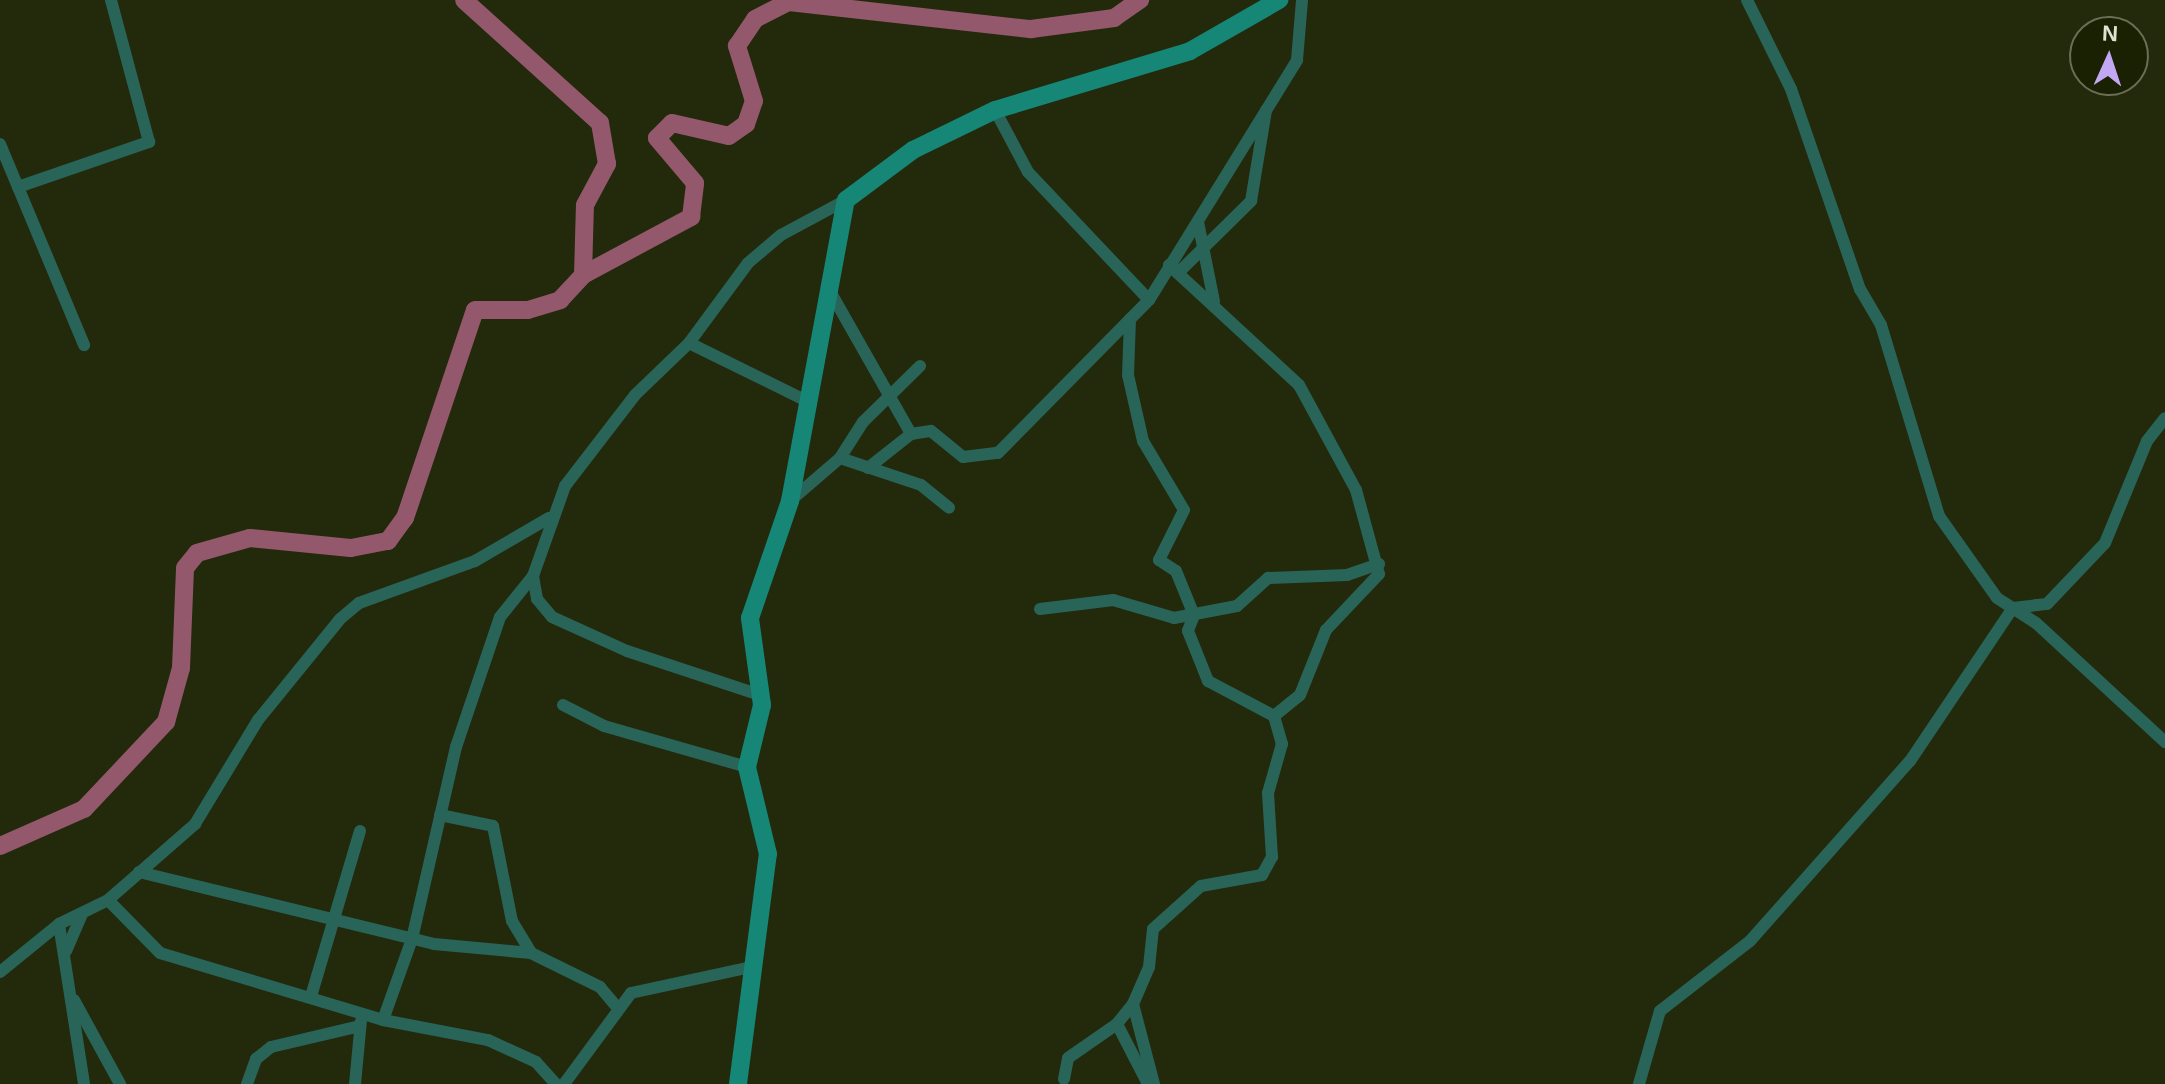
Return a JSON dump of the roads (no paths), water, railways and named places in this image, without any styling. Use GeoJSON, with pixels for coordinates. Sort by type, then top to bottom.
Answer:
{"type":"FeatureCollection","features":[{"type":"Feature","properties":{"kind":"street"},"geometry":{"type":"LineString","coordinates":[[18,187],[149,142],[111,0]]}},
{"type":"Feature","properties":{"kind":"street"},"geometry":{"type":"LineString","coordinates":[[383,1020],[412,939],[440,815],[500,617],[533,576],[549,518],[604,432],[689,343],[748,263],[781,235],[846,200],[913,150],[995,110],[1190,51],[1279,0]]}},
{"type":"Feature","properties":{"kind":"street"},"geometry":{"type":"LineString","coordinates":[[868,468],[911,434],[931,431],[963,457],[998,453],[1149,300],[1173,269],[1268,102],[1297,60],[1302,0]]}},
{"type":"Feature","properties":{"kind":"street"},"geometry":{"type":"LineString","coordinates":[[1747,0],[1791,89],[1860,289],[1881,325],[1932,501],[1992,592],[2165,742]]}},
{"type":"Feature","properties":{"kind":"street"},"geometry":{"type":"LineString","coordinates":[[1173,269],[1203,254],[1251,201],[1268,102]]}},
{"type":"Feature","properties":{"kind":"street"},"geometry":{"type":"LineString","coordinates":[[995,110],[1028,172],[1149,300]]}},
{"type":"Feature","properties":{"kind":"street"},"geometry":{"type":"LineString","coordinates":[[0,144],[84,345]]}},
{"type":"Feature","properties":{"kind":"street"},"geometry":{"type":"LineString","coordinates":[[738,1084],[768,854],[747,767],[760,695],[750,618],[790,501],[811,403],[846,200]]}},
{"type":"Feature","properties":{"kind":"street"},"geometry":{"type":"LineString","coordinates":[[1198,222],[1214,301]]}},
{"type":"Feature","properties":{"kind":"street"},"geometry":{"type":"LineString","coordinates":[[1173,269],[1214,301],[1299,385],[1356,490],[1379,564],[1374,585],[1326,630],[1300,695],[1274,716]]}},
{"type":"Feature","properties":{"kind":"street"},"geometry":{"type":"LineString","coordinates":[[831,293],[911,434]]}},
{"type":"Feature","properties":{"kind":"street"},"geometry":{"type":"LineString","coordinates":[[1064,1079],[1073,1053],[1117,1024],[1133,1004],[1160,917],[1201,886],[1254,881],[1272,857],[1275,819],[1268,793],[1282,744],[1274,716],[1208,681],[1188,631],[1194,615],[1176,571],[1159,560],[1184,510],[1143,441],[1128,375],[1130,319]]}},
{"type":"Feature","properties":{"kind":"street"},"geometry":{"type":"LineString","coordinates":[[689,343],[811,403]]}},
{"type":"Feature","properties":{"kind":"street"},"geometry":{"type":"LineString","coordinates":[[790,501],[840,458],[920,366]]}},
{"type":"Feature","properties":{"kind":"street"},"geometry":{"type":"LineString","coordinates":[[1639,1084],[1660,1011],[1750,941],[1882,793],[2013,608],[2047,604],[2105,543],[2147,441],[2165,418]]}},
{"type":"Feature","properties":{"kind":"street"},"geometry":{"type":"LineString","coordinates":[[840,458],[921,485],[949,508]]}},
{"type":"Feature","properties":{"kind":"street"},"geometry":{"type":"LineString","coordinates":[[0,972],[59,924],[108,900],[205,814],[258,720],[340,619],[359,603],[475,561],[549,518]]}},
{"type":"Feature","properties":{"kind":"street"},"geometry":{"type":"LineString","coordinates":[[1040,609],[1113,600],[1174,618],[1237,606],[1268,578],[1347,575],[1379,564]]}},
{"type":"Feature","properties":{"kind":"street"},"geometry":{"type":"LineString","coordinates":[[533,576],[537,599],[552,617],[627,651],[760,695]]}},
{"type":"Feature","properties":{"kind":"street"},"geometry":{"type":"LineString","coordinates":[[563,705],[604,726],[747,767]]}},
{"type":"Feature","properties":{"kind":"street"},"geometry":{"type":"LineString","coordinates":[[440,815],[483,821],[500,834],[512,921],[531,953]]}},
{"type":"Feature","properties":{"kind":"street"},"geometry":{"type":"LineString","coordinates":[[312,993],[360,831]]}},
{"type":"Feature","properties":{"kind":"street"},"geometry":{"type":"LineString","coordinates":[[139,872],[336,916],[412,939],[531,953],[600,987],[617,1007]]}},
{"type":"Feature","properties":{"kind":"street"},"geometry":{"type":"LineString","coordinates":[[108,900],[160,953],[312,993],[361,1020]]}},
{"type":"Feature","properties":{"kind":"street"},"geometry":{"type":"LineString","coordinates":[[65,954],[82,914]]}},
{"type":"Feature","properties":{"kind":"street"},"geometry":{"type":"LineString","coordinates":[[59,924],[74,999],[84,1084]]}},
{"type":"Feature","properties":{"kind":"street"},"geometry":{"type":"LineString","coordinates":[[564,1084],[617,1007],[642,986],[751,967]]}},
{"type":"Feature","properties":{"kind":"street"},"geometry":{"type":"LineString","coordinates":[[74,999],[120,1084]]}},
{"type":"Feature","properties":{"kind":"street"},"geometry":{"type":"LineString","coordinates":[[1133,1004],[1154,1084]]}},
{"type":"Feature","properties":{"kind":"street"},"geometry":{"type":"LineString","coordinates":[[355,1084],[361,1020]]}},
{"type":"Feature","properties":{"kind":"street"},"geometry":{"type":"LineString","coordinates":[[247,1084],[256,1059],[271,1047],[361,1020],[383,1020],[513,1049],[556,1084]]}},
{"type":"Feature","properties":{"kind":"street"},"geometry":{"type":"LineString","coordinates":[[1117,1024],[1148,1084]]}},
{"type":"Feature","properties":{"kind":"waterway"},"geometry":{"type":"LineString","coordinates":[[0,846],[84,809],[166,722],[181,668],[185,568],[197,553],[250,538],[351,548],[388,541],[405,518],[475,310],[528,310],[560,300],[583,275],[585,205],[607,164],[600,123],[464,0]]}},
{"type":"Feature","properties":{"kind":"waterway"},"geometry":{"type":"LineString","coordinates":[[583,275],[691,217],[695,183],[657,138],[672,123],[729,136],[746,124],[754,101],[737,46],[755,19],[789,2],[1031,29],[1114,18],[1140,0]]}}]}
